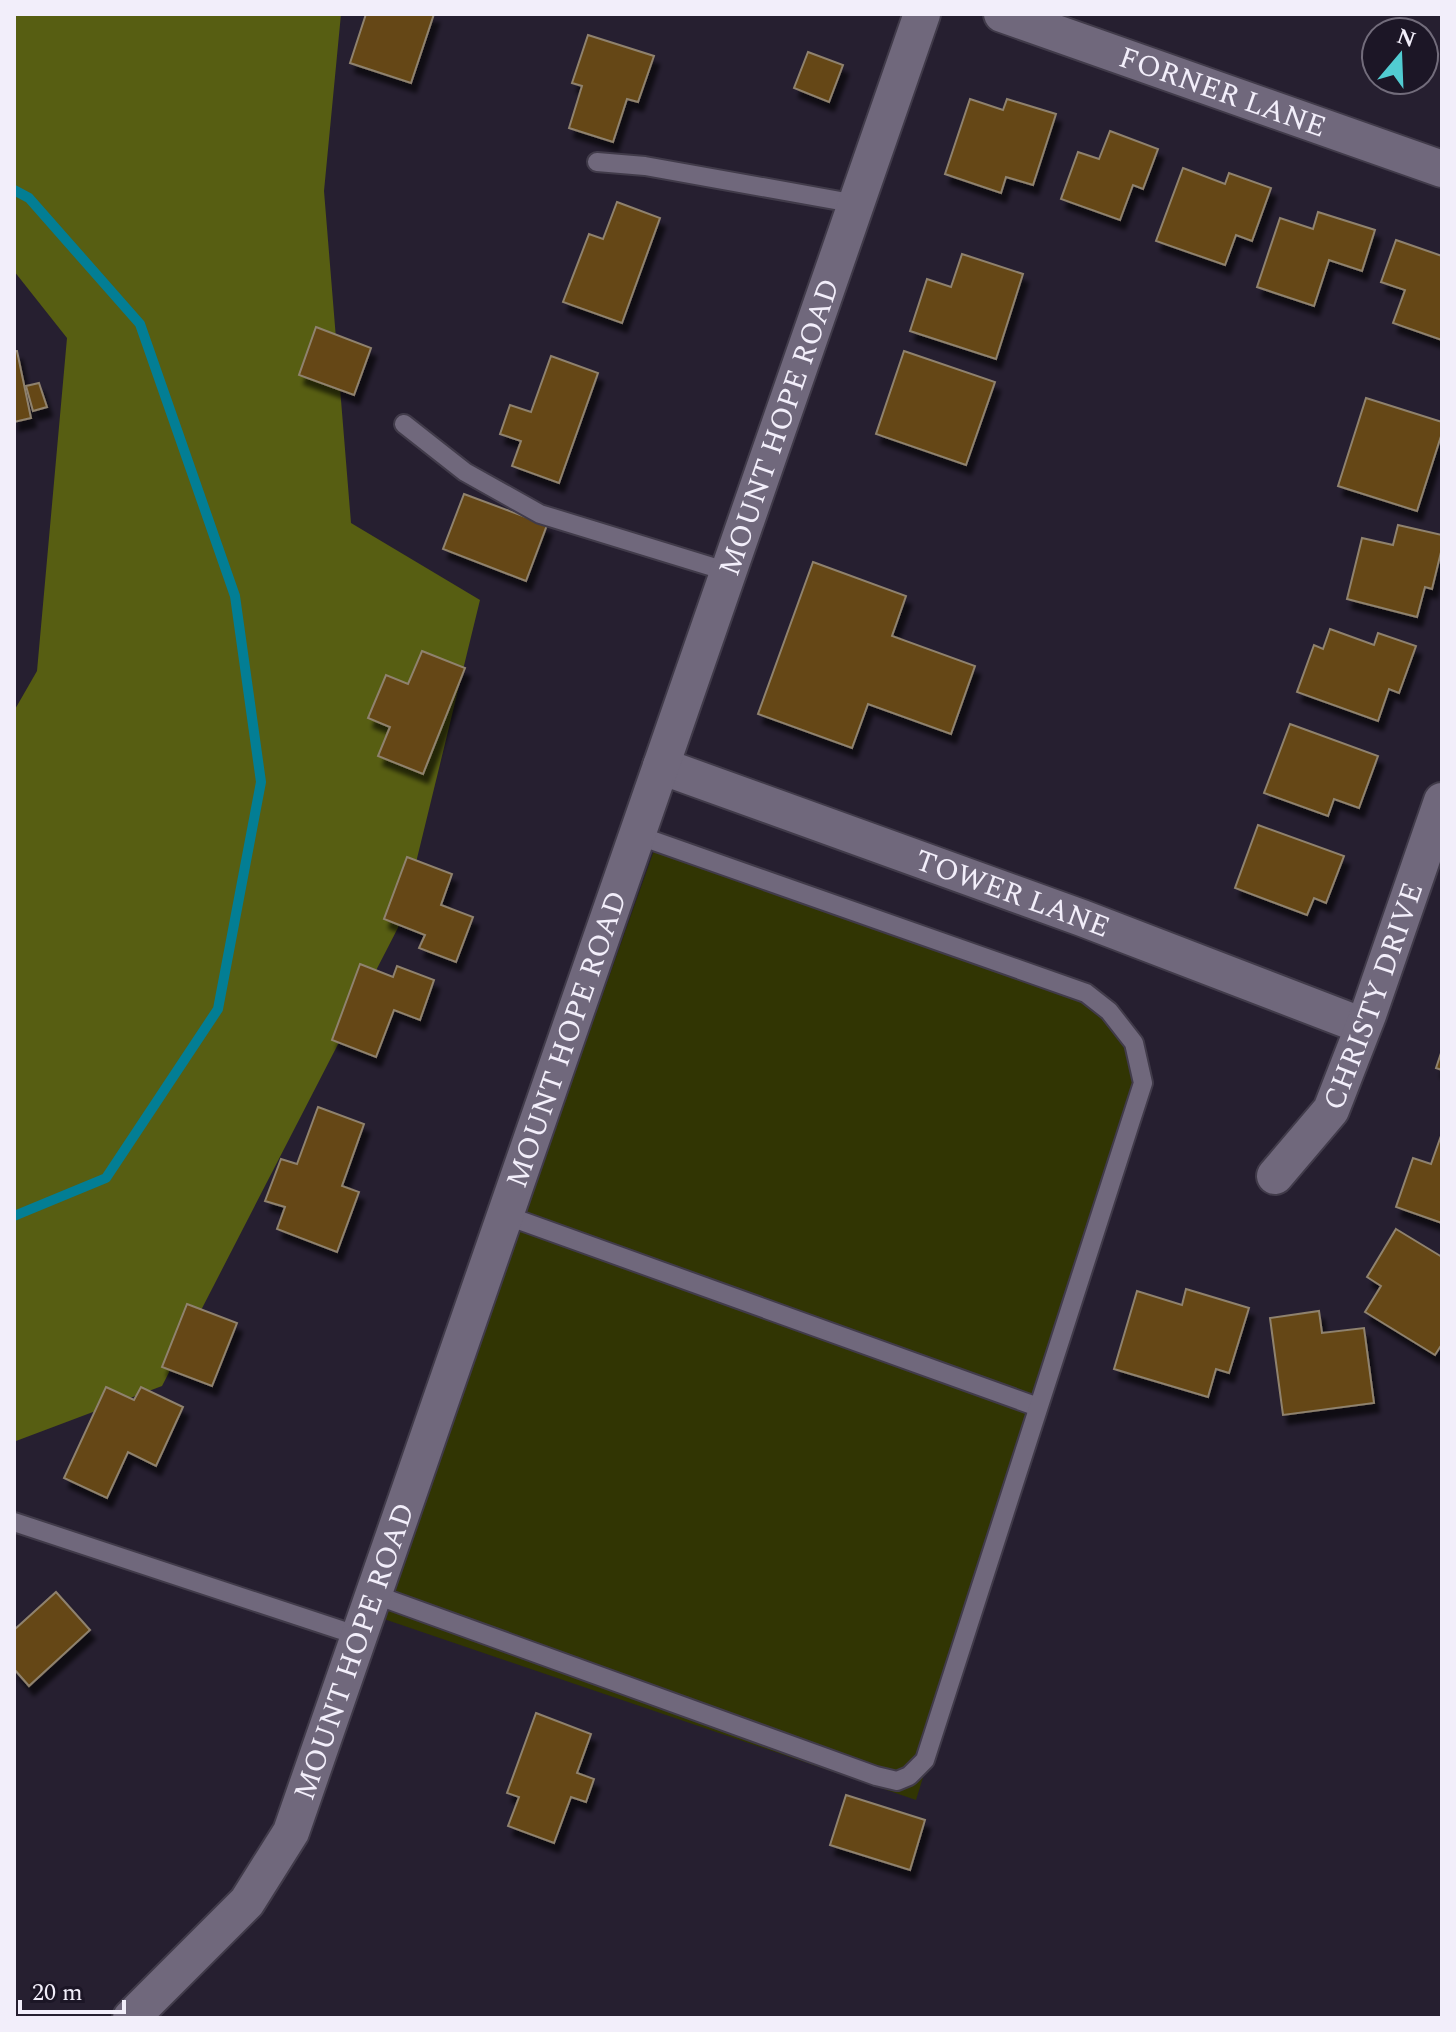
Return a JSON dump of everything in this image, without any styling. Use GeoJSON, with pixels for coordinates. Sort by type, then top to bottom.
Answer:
{"type":"FeatureCollection","features":[{"type":"Feature","properties":{"kind":"street","name":"MOUNT HOPE ROAD"},"geometry":{"type":"LineString","coordinates":[[131,2018],[247,1902],[291,1832],[922,14]]}},
{"type":"Feature","properties":{"kind":"street","name":"FORNER LANE"},"geometry":{"type":"LineString","coordinates":[[1002,14],[1442,169]]}},
{"type":"Feature","properties":{"kind":"street","name":"TOWER LANE"},"geometry":{"type":"LineString","coordinates":[[661,766],[1082,918],[1363,1026]]}},
{"type":"Feature","properties":{"kind":"street","name":"CHRISTY DRIVE"},"geometry":{"type":"LineString","coordinates":[[1275,1176],[1331,1110],[1442,801]]}},
{"type":"Feature","properties":{"kind":"lane"},"geometry":{"type":"LineString","coordinates":[[597,162],[645,166],[857,204]]}},
{"type":"Feature","properties":{"kind":"lane"},"geometry":{"type":"LineString","coordinates":[[404,424],[465,472],[540,514],[729,572]]}},
{"type":"Feature","properties":{"kind":"lane"},"geometry":{"type":"LineString","coordinates":[[373,1594],[876,1776],[897,1781],[909,1776],[925,1760],[1143,1083],[1134,1043],[1109,1011],[1086,993],[637,835]]}},
{"type":"Feature","properties":{"kind":"lane"},"geometry":{"type":"LineString","coordinates":[[505,1215],[1038,1407]]}},
{"type":"Feature","properties":{"kind":"lane"},"geometry":{"type":"LineString","coordinates":[[14,1522],[359,1636]]}},
{"type":"Feature","properties":{"kind":"green space"},"geometry":{"type":"Polygon","coordinates":[[[14,14],[341,14],[324,191],[351,523],[480,600],[402,920],[162,1386],[16,1441],[14,711],[37,671],[67,338],[14,271],[14,14]]]}},
{"type":"Feature","properties":{"kind":"green space"},"geometry":{"type":"Polygon","coordinates":[[[657,842],[1109,1011],[1143,1083],[916,1800],[381,1618],[657,842]]]}},
{"type":"Feature","properties":{"kind":"building"},"geometry":{"type":"Polygon","coordinates":[[[366,14],[434,14],[411,83],[350,63],[366,14]]]}},
{"type":"Feature","properties":{"kind":"building"},"geometry":{"type":"Polygon","coordinates":[[[588,35],[654,56],[638,102],[627,99],[613,142],[569,128],[582,86],[572,83],[588,35]]]}},
{"type":"Feature","properties":{"kind":"building"},"geometry":{"type":"Polygon","coordinates":[[[808,52],[843,65],[829,102],[794,88],[808,52]]]}},
{"type":"Feature","properties":{"kind":"building"},"geometry":{"type":"Polygon","coordinates":[[[970,99],[1003,110],[1007,99],[1056,114],[1033,185],[1006,177],[1001,193],[945,174],[970,99]]]}},
{"type":"Feature","properties":{"kind":"building"},"geometry":{"type":"Polygon","coordinates":[[[1110,131],[1158,149],[1143,189],[1133,185],[1120,220],[1061,199],[1078,152],[1099,159],[1110,131]]]}},
{"type":"Feature","properties":{"kind":"building"},"geometry":{"type":"Polygon","coordinates":[[[1183,168],[1225,184],[1229,173],[1271,188],[1252,241],[1236,235],[1225,265],[1156,241],[1183,168]]]}},
{"type":"Feature","properties":{"kind":"building"},"geometry":{"type":"Polygon","coordinates":[[[617,202],[660,218],[622,323],[563,302],[589,234],[603,239],[617,202]]]}},
{"type":"Feature","properties":{"kind":"building"},"geometry":{"type":"Polygon","coordinates":[[[1318,212],[1375,230],[1362,271],[1329,260],[1314,306],[1257,287],[1280,218],[1313,229],[1318,212]]]}},
{"type":"Feature","properties":{"kind":"building"},"geometry":{"type":"Polygon","coordinates":[[[1396,240],[1442,256],[1442,340],[1393,323],[1405,290],[1381,282],[1396,240]]]}},
{"type":"Feature","properties":{"kind":"building"},"geometry":{"type":"Polygon","coordinates":[[[962,254],[1023,274],[996,359],[910,331],[927,279],[951,287],[962,254]]]}},
{"type":"Feature","properties":{"kind":"building"},"geometry":{"type":"Polygon","coordinates":[[[316,327],[371,348],[354,395],[299,375],[316,327]]]}},
{"type":"Feature","properties":{"kind":"building"},"geometry":{"type":"Polygon","coordinates":[[[14,351],[17,351],[31,418],[14,422],[14,351]]]}},
{"type":"Feature","properties":{"kind":"building"},"geometry":{"type":"Polygon","coordinates":[[[904,351],[995,382],[966,465],[876,434],[904,351]]]}},
{"type":"Feature","properties":{"kind":"building"},"geometry":{"type":"Polygon","coordinates":[[[551,356],[598,373],[559,483],[512,466],[521,441],[500,434],[510,405],[531,412],[551,356]]]}},
{"type":"Feature","properties":{"kind":"building"},"geometry":{"type":"Polygon","coordinates":[[[39,383],[47,407],[33,411],[26,386],[39,383]]]}},
{"type":"Feature","properties":{"kind":"building"},"geometry":{"type":"Polygon","coordinates":[[[1366,398],[1442,422],[1442,433],[1417,511],[1338,486],[1366,398]]]}},
{"type":"Feature","properties":{"kind":"building"},"geometry":{"type":"Polygon","coordinates":[[[464,494],[547,525],[526,581],[443,549],[464,494]]]}},
{"type":"Feature","properties":{"kind":"building"},"geometry":{"type":"Polygon","coordinates":[[[1398,525],[1442,535],[1432,589],[1425,587],[1417,617],[1347,599],[1362,538],[1393,545],[1398,525]]]}},
{"type":"Feature","properties":{"kind":"building"},"geometry":{"type":"Polygon","coordinates":[[[813,562],[906,596],[892,636],[975,666],[951,734],[868,704],[852,748],[758,714],[813,562]]]}},
{"type":"Feature","properties":{"kind":"building"},"geometry":{"type":"Polygon","coordinates":[[[1330,629],[1374,645],[1378,633],[1416,646],[1399,693],[1389,689],[1378,721],[1297,692],[1314,645],[1323,649],[1330,629]]]}},
{"type":"Feature","properties":{"kind":"building"},"geometry":{"type":"Polygon","coordinates":[[[422,651],[465,668],[423,774],[378,756],[390,727],[368,718],[386,675],[408,684],[422,651]]]}},
{"type":"Feature","properties":{"kind":"building"},"geometry":{"type":"Polygon","coordinates":[[[1290,724],[1378,756],[1359,808],[1334,799],[1328,816],[1264,793],[1290,724]]]}},
{"type":"Feature","properties":{"kind":"building"},"geometry":{"type":"Polygon","coordinates":[[[1258,825],[1344,856],[1326,903],[1314,898],[1307,915],[1235,888],[1258,825]]]}},
{"type":"Feature","properties":{"kind":"building"},"geometry":{"type":"Polygon","coordinates":[[[407,857],[452,874],[441,905],[473,917],[456,962],[419,948],[425,935],[384,919],[407,857]]]}},
{"type":"Feature","properties":{"kind":"building"},"geometry":{"type":"Polygon","coordinates":[[[360,964],[393,977],[397,966],[434,980],[420,1020],[394,1010],[376,1057],[332,1040],[360,964]]]}},
{"type":"Feature","properties":{"kind":"building"},"geometry":{"type":"Polygon","coordinates":[[[1442,1050],[1442,1070],[1436,1068],[1442,1050]]]}},
{"type":"Feature","properties":{"kind":"building"},"geometry":{"type":"Polygon","coordinates":[[[318,1107],[364,1124],[342,1186],[359,1192],[337,1252],[277,1229],[285,1207],[265,1201],[281,1159],[297,1164],[318,1107]]]}},
{"type":"Feature","properties":{"kind":"building"},"geometry":{"type":"Polygon","coordinates":[[[1442,1133],[1442,1223],[1396,1207],[1413,1158],[1431,1164],[1442,1133]]]}},
{"type":"Feature","properties":{"kind":"building"},"geometry":{"type":"Polygon","coordinates":[[[1396,1229],[1442,1257],[1442,1344],[1435,1355],[1365,1312],[1381,1286],[1367,1277],[1396,1229]]]}},
{"type":"Feature","properties":{"kind":"building"},"geometry":{"type":"Polygon","coordinates":[[[1186,1289],[1249,1308],[1229,1373],[1216,1369],[1208,1397],[1114,1369],[1137,1291],[1182,1305],[1186,1289]]]}},
{"type":"Feature","properties":{"kind":"building"},"geometry":{"type":"Polygon","coordinates":[[[187,1304],[237,1323],[212,1386],[162,1367],[187,1304]]]}},
{"type":"Feature","properties":{"kind":"building"},"geometry":{"type":"Polygon","coordinates":[[[1319,1311],[1322,1333],[1364,1328],[1374,1403],[1283,1415],[1270,1318],[1319,1311]]]}},
{"type":"Feature","properties":{"kind":"building"},"geometry":{"type":"Polygon","coordinates":[[[106,1387],[134,1400],[141,1387],[183,1407],[156,1466],[128,1452],[107,1498],[64,1478],[106,1387]]]}},
{"type":"Feature","properties":{"kind":"building"},"geometry":{"type":"Polygon","coordinates":[[[56,1592],[90,1630],[29,1686],[14,1669],[14,1630],[56,1592]]]}},
{"type":"Feature","properties":{"kind":"building"},"geometry":{"type":"Polygon","coordinates":[[[536,1713],[591,1734],[577,1773],[594,1779],[586,1802],[571,1797],[554,1843],[508,1826],[519,1797],[507,1793],[536,1713]]]}},
{"type":"Feature","properties":{"kind":"building"},"geometry":{"type":"Polygon","coordinates":[[[846,1795],[925,1820],[910,1870],[830,1845],[846,1795]]]}},
{"type":"Feature","properties":{"kind":"waterway"},"geometry":{"type":"LineString","coordinates":[[14,190],[29,198],[140,324],[235,596],[261,782],[218,1009],[106,1178],[14,1216]]}}]}
